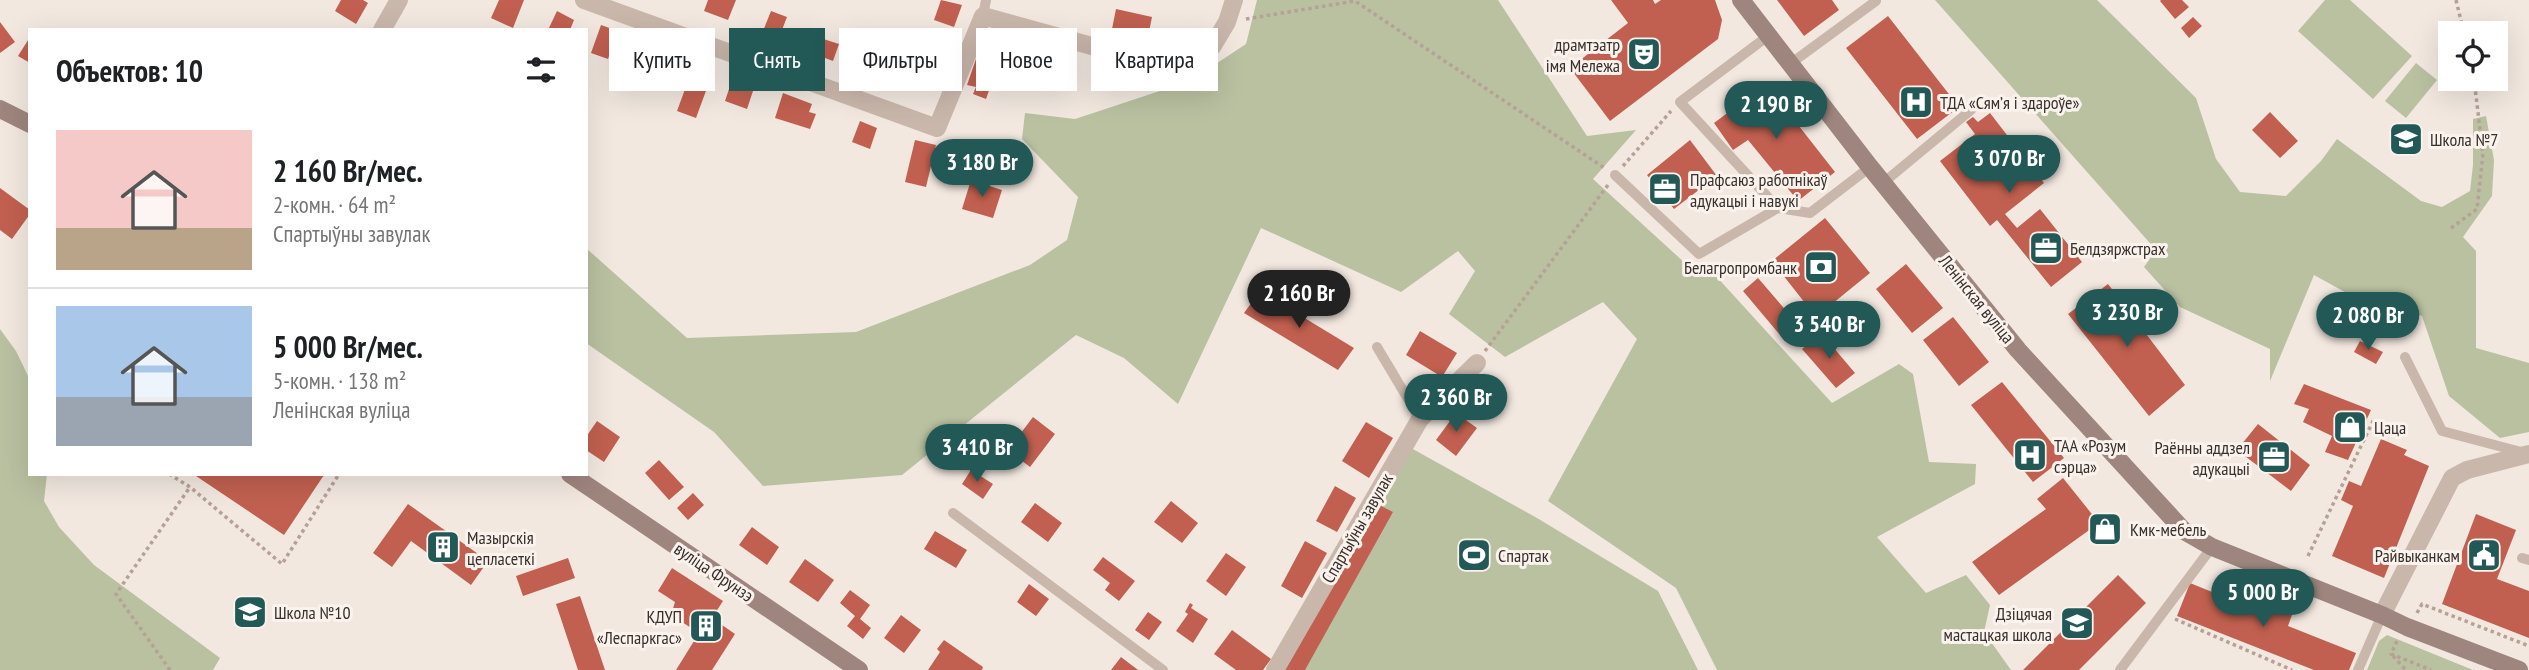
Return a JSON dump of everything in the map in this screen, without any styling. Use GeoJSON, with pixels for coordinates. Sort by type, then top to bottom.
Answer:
{"type":"FeatureCollection","features":[{"type":"Feature","properties":{"kind":"main road","name":"Ленінская вуліца"},"geometry":{"type":"LineString","coordinates":[[1741,0],[1870,167],[2018,350],[2184,531],[2212,547],[2519,670]]}},
{"type":"Feature","properties":{"kind":"main road"},"geometry":{"type":"LineString","coordinates":[[0,109],[28,123]]}},
{"type":"Feature","properties":{"kind":"main road","name":"вуліца Фрунзэ"},"geometry":{"type":"LineString","coordinates":[[573,476],[859,670]]}},
{"type":"Feature","properties":{"kind":"street"},"geometry":{"type":"LineString","coordinates":[[383,28],[399,0]]}},
{"type":"Feature","properties":{"kind":"street"},"geometry":{"type":"LineString","coordinates":[[584,0],[937,128],[984,8],[1157,64],[1212,47],[1227,22],[1234,0]]}},
{"type":"Feature","properties":{"kind":"street","name":"Спартыўны завулак"},"geometry":{"type":"LineString","coordinates":[[1275,670],[1420,419],[1477,363]]}},
{"type":"Feature","properties":{"kind":"street"},"geometry":{"type":"LineString","coordinates":[[2382,615],[2452,478],[2468,470],[2529,454]]}},
{"type":"Feature","properties":{"kind":"lane"},"geometry":{"type":"LineString","coordinates":[[1790,64],[1875,1]]}},
{"type":"Feature","properties":{"kind":"lane"},"geometry":{"type":"LineString","coordinates":[[1768,36],[1680,102],[1777,208],[1810,213],[1870,167]]}},
{"type":"Feature","properties":{"kind":"lane"},"geometry":{"type":"LineString","coordinates":[[1883,183],[1971,110]]}},
{"type":"Feature","properties":{"kind":"lane"},"geometry":{"type":"LineString","coordinates":[[1615,175],[1699,254],[1777,208]]}},
{"type":"Feature","properties":{"kind":"lane"},"geometry":{"type":"LineString","coordinates":[[1377,347],[1420,419]]}},
{"type":"Feature","properties":{"kind":"lane"},"geometry":{"type":"LineString","coordinates":[[2405,357],[2442,431],[2529,454]]}},
{"type":"Feature","properties":{"kind":"lane"},"geometry":{"type":"LineString","coordinates":[[953,513],[1163,670]]}},
{"type":"Feature","properties":{"kind":"lane"},"geometry":{"type":"LineString","coordinates":[[2120,670],[2212,547]]}},
{"type":"Feature","properties":{"kind":"lane"},"geometry":{"type":"LineString","coordinates":[[2358,670],[2382,615]]}},
{"type":"Feature","properties":{"kind":"path"},"geometry":{"type":"LineString","coordinates":[[2456,0],[2461,21]]}},
{"type":"Feature","properties":{"kind":"path"},"geometry":{"type":"LineString","coordinates":[[1227,22],[1355,1],[1615,175]]}},
{"type":"Feature","properties":{"kind":"path"},"geometry":{"type":"LineString","coordinates":[[2451,228],[2477,209],[2483,154],[2475,91]]}},
{"type":"Feature","properties":{"kind":"path"},"geometry":{"type":"LineString","coordinates":[[1477,363],[1615,175],[1680,102]]}},
{"type":"Feature","properties":{"kind":"path"},"geometry":{"type":"LineString","coordinates":[[2308,556],[2374,419]]}},
{"type":"Feature","properties":{"kind":"path"},"geometry":{"type":"LineString","coordinates":[[172,476],[190,486],[282,564],[339,476]]}},
{"type":"Feature","properties":{"kind":"path"},"geometry":{"type":"LineString","coordinates":[[170,670],[116,594],[190,486]]}},
{"type":"Feature","properties":{"kind":"path"},"geometry":{"type":"LineString","coordinates":[[2416,615],[2422,604],[2529,646]]}},
{"type":"Feature","properties":{"kind":"path"},"geometry":{"type":"LineString","coordinates":[[2164,614],[2292,670]]}},
{"type":"Feature","properties":{"kind":"path"},"geometry":{"type":"LineString","coordinates":[[2391,654],[2398,638]]}},
{"type":"Feature","properties":{"kind":"path"},"geometry":{"type":"LineString","coordinates":[[2391,654],[2406,670]]}},
{"type":"Feature","properties":{"kind":"path"},"geometry":{"type":"LineString","coordinates":[[2391,654],[2431,670]]}},
{"type":"Feature","properties":{"kind":"green space"},"geometry":{"type":"Polygon","coordinates":[[[1257,0],[1498,0],[1587,136],[1636,130],[1593,179],[1686,264],[1704,263],[1832,403],[1899,364],[1913,374],[1929,462],[1976,464],[1975,484],[1877,537],[1926,593],[1966,575],[1990,605],[1984,632],[2011,670],[1717,670],[1676,588],[1548,501],[1637,339],[1603,302],[1505,357],[1449,314],[1475,271],[1458,251],[1401,292],[1261,228],[1178,404],[1124,358],[1076,335],[902,475],[763,486],[714,432],[588,344],[588,250],[687,338],[856,332],[1030,265],[1067,240],[1078,197],[1022,139],[1025,113],[1075,119],[1160,91],[1218,91],[1218,62],[1246,44],[1257,0]]]}},
{"type":"Feature","properties":{"kind":"green space"},"geometry":{"type":"Polygon","coordinates":[[[1935,0],[2097,0],[2196,98],[2216,159],[2240,192],[2286,196],[2321,161],[2337,139],[2421,201],[2442,207],[2470,191],[2473,119],[2486,116],[2494,160],[2492,196],[2463,237],[2476,251],[2476,348],[2529,363],[2529,432],[2500,438],[2449,396],[2422,316],[2417,314],[2410,328],[2314,275],[2270,381],[2270,349],[2180,307],[2144,267],[2156,250],[1935,0]]]}},
{"type":"Feature","properties":{"kind":"green space"},"geometry":{"type":"Polygon","coordinates":[[[2325,0],[2350,0],[2412,56],[2373,99],[2298,31],[2325,0]]]}},
{"type":"Feature","properties":{"kind":"green space"},"geometry":{"type":"Polygon","coordinates":[[[2416,63],[2437,80],[2406,118],[2385,101],[2416,63]]]}},
{"type":"Feature","properties":{"kind":"green space"},"geometry":{"type":"Polygon","coordinates":[[[0,329],[16,351],[28,376],[28,476],[47,476],[44,501],[59,527],[94,565],[220,658],[213,670],[0,670],[0,329]]]}},
{"type":"Feature","properties":{"kind":"green space","name":"Спартак"},"geometry":{"type":"Polygon","coordinates":[[[1411,448],[1537,518],[1658,591],[1698,670],[1285,670],[1411,448]]]}},
{"type":"Feature","properties":{"kind":"green space"},"geometry":{"type":"Polygon","coordinates":[[[2387,635],[2473,670],[2367,670],[2379,641],[2387,635]]]}},
{"type":"Feature","properties":{"kind":"building"},"geometry":{"type":"Polygon","coordinates":[[[341,0],[363,0],[368,3],[356,24],[335,11],[341,0]]]}},
{"type":"Feature","properties":{"kind":"building"},"geometry":{"type":"Polygon","coordinates":[[[499,0],[524,0],[513,28],[491,18],[499,0]]]}},
{"type":"Feature","properties":{"kind":"building"},"geometry":{"type":"Polygon","coordinates":[[[708,0],[736,0],[728,20],[704,11],[708,0]]]}},
{"type":"Feature","properties":{"kind":"building"},"geometry":{"type":"Polygon","coordinates":[[[941,0],[962,5],[954,27],[934,20],[941,0]]]}},
{"type":"Feature","properties":{"kind":"building","name":"драмтэатр імя Мележа"},"geometry":{"type":"Polygon","coordinates":[[[1611,0],[1653,0],[1655,4],[1661,0],[1715,0],[1722,20],[1718,39],[1610,121],[1570,68],[1628,23],[1611,0]]]}},
{"type":"Feature","properties":{"kind":"building"},"geometry":{"type":"Polygon","coordinates":[[[1777,0],[1832,0],[1839,10],[1804,36],[1777,0]]]}},
{"type":"Feature","properties":{"kind":"building"},"geometry":{"type":"Polygon","coordinates":[[[2161,0],[2182,0],[2189,7],[2175,19],[2161,0]]]}},
{"type":"Feature","properties":{"kind":"building"},"geometry":{"type":"Polygon","coordinates":[[[1116,9],[1152,17],[1150,28],[1112,28],[1116,9]]]}},
{"type":"Feature","properties":{"kind":"building"},"geometry":{"type":"Polygon","coordinates":[[[557,11],[574,20],[571,28],[549,28],[557,11]]]}},
{"type":"Feature","properties":{"kind":"building"},"geometry":{"type":"Polygon","coordinates":[[[771,11],[787,17],[783,28],[764,28],[771,11]]]}},
{"type":"Feature","properties":{"kind":"building"},"geometry":{"type":"Polygon","coordinates":[[[1888,16],[1959,107],[1917,139],[1846,48],[1888,16]]]}},
{"type":"Feature","properties":{"kind":"building"},"geometry":{"type":"Polygon","coordinates":[[[2193,17],[2202,26],[2189,38],[2181,28],[2193,17]]]}},
{"type":"Feature","properties":{"kind":"building"},"geometry":{"type":"Polygon","coordinates":[[[0,22],[15,42],[0,53],[0,22]]]}},
{"type":"Feature","properties":{"kind":"building"},"geometry":{"type":"Polygon","coordinates":[[[601,25],[610,28],[608,59],[591,53],[601,25]]]}},
{"type":"Feature","properties":{"kind":"building"},"geometry":{"type":"Polygon","coordinates":[[[28,40],[28,62],[18,56],[28,40]]]}},
{"type":"Feature","properties":{"kind":"building"},"geometry":{"type":"Polygon","coordinates":[[[825,40],[839,44],[833,61],[825,58],[825,40]]]}},
{"type":"Feature","properties":{"kind":"building"},"geometry":{"type":"Polygon","coordinates":[[[976,59],[976,87],[967,85],[976,59]]]}},
{"type":"Feature","properties":{"kind":"building"},"geometry":{"type":"Polygon","coordinates":[[[1766,84],[1835,172],[1798,201],[1748,140],[1733,150],[1714,123],[1766,84]]]}},
{"type":"Feature","properties":{"kind":"building"},"geometry":{"type":"Polygon","coordinates":[[[976,87],[976,91],[989,91],[986,99],[973,94],[976,87]]]}},
{"type":"Feature","properties":{"kind":"building"},"geometry":{"type":"Polygon","coordinates":[[[729,89],[753,91],[747,109],[725,101],[729,89]]]}},
{"type":"Feature","properties":{"kind":"building"},"geometry":{"type":"Polygon","coordinates":[[[684,91],[706,91],[696,118],[677,111],[684,91]]]}},
{"type":"Feature","properties":{"kind":"building"},"geometry":{"type":"Polygon","coordinates":[[[783,93],[812,104],[809,112],[816,114],[810,129],[775,118],[783,93]]]}},
{"type":"Feature","properties":{"kind":"building"},"geometry":{"type":"Polygon","coordinates":[[[2270,112],[2298,141],[2280,158],[2252,130],[2270,112]]]}},
{"type":"Feature","properties":{"kind":"building"},"geometry":{"type":"Polygon","coordinates":[[[1990,113],[2044,183],[2005,214],[2017,228],[2040,209],[2082,262],[2051,287],[1997,220],[1990,226],[1940,161],[1975,134],[1966,122],[1973,117],[1978,122],[1990,113]]]}},
{"type":"Feature","properties":{"kind":"building"},"geometry":{"type":"Polygon","coordinates":[[[860,121],[877,128],[870,149],[852,142],[860,121]]]}},
{"type":"Feature","properties":{"kind":"building"},"geometry":{"type":"Polygon","coordinates":[[[915,140],[936,145],[926,187],[905,182],[915,140]]]}},
{"type":"Feature","properties":{"kind":"building"},"geometry":{"type":"Polygon","coordinates":[[[1690,140],[1717,176],[1674,209],[1647,175],[1690,140]]]}},
{"type":"Feature","properties":{"kind":"building"},"geometry":{"type":"Polygon","coordinates":[[[971,180],[1002,190],[993,218],[962,209],[971,180]]]}},
{"type":"Feature","properties":{"kind":"building"},"geometry":{"type":"Polygon","coordinates":[[[0,188],[28,209],[28,217],[12,239],[0,230],[0,188]]]}},
{"type":"Feature","properties":{"kind":"building","name":"Белагропромбанк"},"geometry":{"type":"Polygon","coordinates":[[[1825,218],[1870,273],[1816,317],[1772,261],[1825,218]]]}},
{"type":"Feature","properties":{"kind":"building"},"geometry":{"type":"Polygon","coordinates":[[[1906,264],[1943,308],[1912,333],[1876,289],[1906,264]]]}},
{"type":"Feature","properties":{"kind":"building"},"geometry":{"type":"Polygon","coordinates":[[[1758,278],[1801,328],[1785,341],[1743,291],[1758,278]]]}},
{"type":"Feature","properties":{"kind":"building"},"geometry":{"type":"Polygon","coordinates":[[[2108,284],[2185,385],[2149,416],[2068,314],[2108,284]]]}},
{"type":"Feature","properties":{"kind":"building"},"geometry":{"type":"Polygon","coordinates":[[[1260,291],[1354,348],[1338,370],[1244,313],[1260,291]]]}},
{"type":"Feature","properties":{"kind":"building"},"geometry":{"type":"Polygon","coordinates":[[[1953,317],[1989,362],[1959,386],[1923,340],[1953,317]]]}},
{"type":"Feature","properties":{"kind":"building"},"geometry":{"type":"Polygon","coordinates":[[[1420,331],[1457,353],[1442,377],[1406,355],[1420,331]]]}},
{"type":"Feature","properties":{"kind":"building"},"geometry":{"type":"Polygon","coordinates":[[[1822,334],[1855,373],[1836,388],[1802,349],[1822,334]]]}},
{"type":"Feature","properties":{"kind":"building"},"geometry":{"type":"Polygon","coordinates":[[[2360,341],[2383,352],[2376,364],[2354,352],[2360,341]]]}},
{"type":"Feature","properties":{"kind":"building"},"geometry":{"type":"Polygon","coordinates":[[[2002,382],[2064,458],[2033,482],[1971,405],[2002,382]]]}},
{"type":"Feature","properties":{"kind":"building"},"geometry":{"type":"Polygon","coordinates":[[[2304,384],[2371,410],[2348,460],[2325,452],[2332,436],[2303,422],[2309,409],[2294,404],[2304,384]]]}},
{"type":"Feature","properties":{"kind":"building"},"geometry":{"type":"Polygon","coordinates":[[[1456,413],[1477,428],[1456,456],[1436,440],[1456,413]]]}},
{"type":"Feature","properties":{"kind":"building"},"geometry":{"type":"Polygon","coordinates":[[[1033,417],[1055,434],[1030,467],[1008,450],[1033,417]]]}},
{"type":"Feature","properties":{"kind":"building"},"geometry":{"type":"Polygon","coordinates":[[[597,421],[620,437],[604,462],[588,451],[588,434],[597,421]]]}},
{"type":"Feature","properties":{"kind":"building"},"geometry":{"type":"Polygon","coordinates":[[[1366,422],[1393,438],[1369,478],[1342,461],[1366,422]]]}},
{"type":"Feature","properties":{"kind":"building","name":"Раённы аддзел адукацыі"},"geometry":{"type":"Polygon","coordinates":[[[2258,424],[2310,465],[2291,491],[2237,450],[2258,424]]]}},
{"type":"Feature","properties":{"kind":"building"},"geometry":{"type":"Polygon","coordinates":[[[2381,439],[2407,450],[2404,455],[2429,466],[2384,578],[2332,556],[2353,506],[2341,500],[2349,481],[2361,486],[2381,439]]]}},
{"type":"Feature","properties":{"kind":"building"},"geometry":{"type":"Polygon","coordinates":[[[659,460],[684,487],[669,500],[645,473],[659,460]]]}},
{"type":"Feature","properties":{"kind":"building"},"geometry":{"type":"Polygon","coordinates":[[[971,470],[993,484],[983,499],[962,484],[971,470]]]}},
{"type":"Feature","properties":{"kind":"building"},"geometry":{"type":"Polygon","coordinates":[[[196,476],[323,476],[284,535],[196,476]]]}},
{"type":"Feature","properties":{"kind":"building"},"geometry":{"type":"Polygon","coordinates":[[[2063,478],[2099,523],[1999,595],[1972,562],[2046,509],[2037,499],[2063,478]]]}},
{"type":"Feature","properties":{"kind":"building"},"geometry":{"type":"Polygon","coordinates":[[[1335,486],[1356,498],[1337,532],[1316,521],[1335,486]]]}},
{"type":"Feature","properties":{"kind":"building"},"geometry":{"type":"Polygon","coordinates":[[[693,493],[704,505],[688,520],[677,508],[693,493]]]}},
{"type":"Feature","properties":{"kind":"building"},"geometry":{"type":"Polygon","coordinates":[[[1171,501],[1198,523],[1182,543],[1154,522],[1171,501]]]}},
{"type":"Feature","properties":{"kind":"building"},"geometry":{"type":"Polygon","coordinates":[[[1035,503],[1062,523],[1048,542],[1021,522],[1035,503]]]}},
{"type":"Feature","properties":{"kind":"building","name":"Мазырскія цепласеткі"},"geometry":{"type":"Polygon","coordinates":[[[408,504],[488,561],[471,585],[411,541],[392,567],[373,553],[408,504]]]}},
{"type":"Feature","properties":{"kind":"building"},"geometry":{"type":"Polygon","coordinates":[[[1379,505],[1393,512],[1305,670],[1285,670],[1379,505]]]}},
{"type":"Feature","properties":{"kind":"building","name":"Райвыканкам"},"geometry":{"type":"Polygon","coordinates":[[[2476,514],[2516,530],[2497,579],[2529,591],[2529,638],[2442,604],[2476,514]]]}},
{"type":"Feature","properties":{"kind":"building"},"geometry":{"type":"Polygon","coordinates":[[[752,527],[779,547],[767,565],[739,545],[752,527]]]}},
{"type":"Feature","properties":{"kind":"building"},"geometry":{"type":"Polygon","coordinates":[[[935,531],[967,550],[956,568],[924,549],[935,531]]]}},
{"type":"Feature","properties":{"kind":"building"},"geometry":{"type":"Polygon","coordinates":[[[1305,541],[1327,553],[1302,598],[1281,586],[1305,541]]]}},
{"type":"Feature","properties":{"kind":"building"},"geometry":{"type":"Polygon","coordinates":[[[1226,553],[1246,567],[1226,596],[1206,581],[1226,553]]]}},
{"type":"Feature","properties":{"kind":"building"},"geometry":{"type":"Polygon","coordinates":[[[1103,557],[1135,581],[1119,601],[1105,590],[1110,583],[1093,570],[1103,557]]]}},
{"type":"Feature","properties":{"kind":"building"},"geometry":{"type":"Polygon","coordinates":[[[568,558],[575,578],[523,596],[516,576],[568,558]]]}},
{"type":"Feature","properties":{"kind":"building"},"geometry":{"type":"Polygon","coordinates":[[[805,559],[834,580],[818,602],[789,582],[805,559]]]}},
{"type":"Feature","properties":{"kind":"building","name":"КДУП «Леспаркгас»"},"geometry":{"type":"Polygon","coordinates":[[[672,568],[723,601],[712,618],[735,634],[712,670],[676,670],[699,633],[671,615],[675,602],[658,591],[672,568]]]}},
{"type":"Feature","properties":{"kind":"building"},"geometry":{"type":"Polygon","coordinates":[[[2118,575],[2146,603],[2079,670],[2023,670],[2118,575]]]}},
{"type":"Feature","properties":{"kind":"building"},"geometry":{"type":"Polygon","coordinates":[[[2190,583],[2249,607],[2253,596],[2293,612],[2288,626],[2356,653],[2349,670],[2314,670],[2177,616],[2190,583]]]}},
{"type":"Feature","properties":{"kind":"building"},"geometry":{"type":"Polygon","coordinates":[[[1029,584],[1049,599],[1036,616],[1017,602],[1029,584]]]}},
{"type":"Feature","properties":{"kind":"building"},"geometry":{"type":"Polygon","coordinates":[[[850,590],[870,605],[860,619],[871,628],[863,639],[847,626],[855,616],[840,603],[850,590]]]}},
{"type":"Feature","properties":{"kind":"building"},"geometry":{"type":"Polygon","coordinates":[[[580,596],[605,670],[578,670],[556,604],[580,596]]]}},
{"type":"Feature","properties":{"kind":"building"},"geometry":{"type":"Polygon","coordinates":[[[1190,603],[1193,605],[1191,608],[1208,619],[1193,643],[1176,631],[1188,614],[1185,612],[1190,603]]]}},
{"type":"Feature","properties":{"kind":"building"},"geometry":{"type":"Polygon","coordinates":[[[1148,612],[1162,622],[1149,640],[1135,630],[1148,612]]]}},
{"type":"Feature","properties":{"kind":"building"},"geometry":{"type":"Polygon","coordinates":[[[901,615],[921,630],[904,653],[884,638],[901,615]]]}},
{"type":"Feature","properties":{"kind":"building"},"geometry":{"type":"Polygon","coordinates":[[[1232,630],[1271,659],[1263,670],[1236,670],[1214,654],[1232,630]]]}},
{"type":"Feature","properties":{"kind":"building"},"geometry":{"type":"Polygon","coordinates":[[[944,640],[983,667],[982,670],[928,670],[940,652],[937,649],[944,640]]]}},
{"type":"Feature","properties":{"kind":"building"},"geometry":{"type":"Polygon","coordinates":[[[1121,657],[1138,670],[1111,670],[1121,657]]]}},
{"type":"Feature","properties":{"kind":"place","name":"драмтэатр імя Мележа"},"geometry":{"type":"Point","coordinates":[1644,54]}},
{"type":"Feature","properties":{"kind":"place","name":"ТДА «Сямʼя і здароўе»"},"geometry":{"type":"Point","coordinates":[1916,102]}},
{"type":"Feature","properties":{"kind":"place","name":"Школа №7"},"geometry":{"type":"Point","coordinates":[2406,139]}},
{"type":"Feature","properties":{"kind":"place","name":"Прафсаюз работнікаў адукацыі і навукі"},"geometry":{"type":"Point","coordinates":[1665,189]}},
{"type":"Feature","properties":{"kind":"place","name":"Белдзяржстрах"},"geometry":{"type":"Point","coordinates":[2046,248]}},
{"type":"Feature","properties":{"kind":"place","name":"Белагропромбанк"},"geometry":{"type":"Point","coordinates":[1821,267]}},
{"type":"Feature","properties":{"kind":"place","name":"Цаца"},"geometry":{"type":"Point","coordinates":[2350,427]}},
{"type":"Feature","properties":{"kind":"place","name":"ТАА «Розум сэрца»"},"geometry":{"type":"Point","coordinates":[2030,455]}},
{"type":"Feature","properties":{"kind":"place","name":"Раённы аддзел адукацыі"},"geometry":{"type":"Point","coordinates":[2274,457]}},
{"type":"Feature","properties":{"kind":"place","name":"Кмк-мебель"},"geometry":{"type":"Point","coordinates":[2105,529]}},
{"type":"Feature","properties":{"kind":"place","name":"Мазырскія цепласеткі"},"geometry":{"type":"Point","coordinates":[443,547]}},
{"type":"Feature","properties":{"kind":"place","name":"Спартак"},"geometry":{"type":"Point","coordinates":[1474,555]}},
{"type":"Feature","properties":{"kind":"place","name":"Райвыканкам"},"geometry":{"type":"Point","coordinates":[2484,555]}},
{"type":"Feature","properties":{"kind":"place","name":"Школа №10"},"geometry":{"type":"Point","coordinates":[250,612]}},
{"type":"Feature","properties":{"kind":"place","name":"Дзіцячая мастацкая школа"},"geometry":{"type":"Point","coordinates":[2077,623]}},
{"type":"Feature","properties":{"kind":"place","name":"КДУП «Леспаркгас»"},"geometry":{"type":"Point","coordinates":[706,626]}}]}
